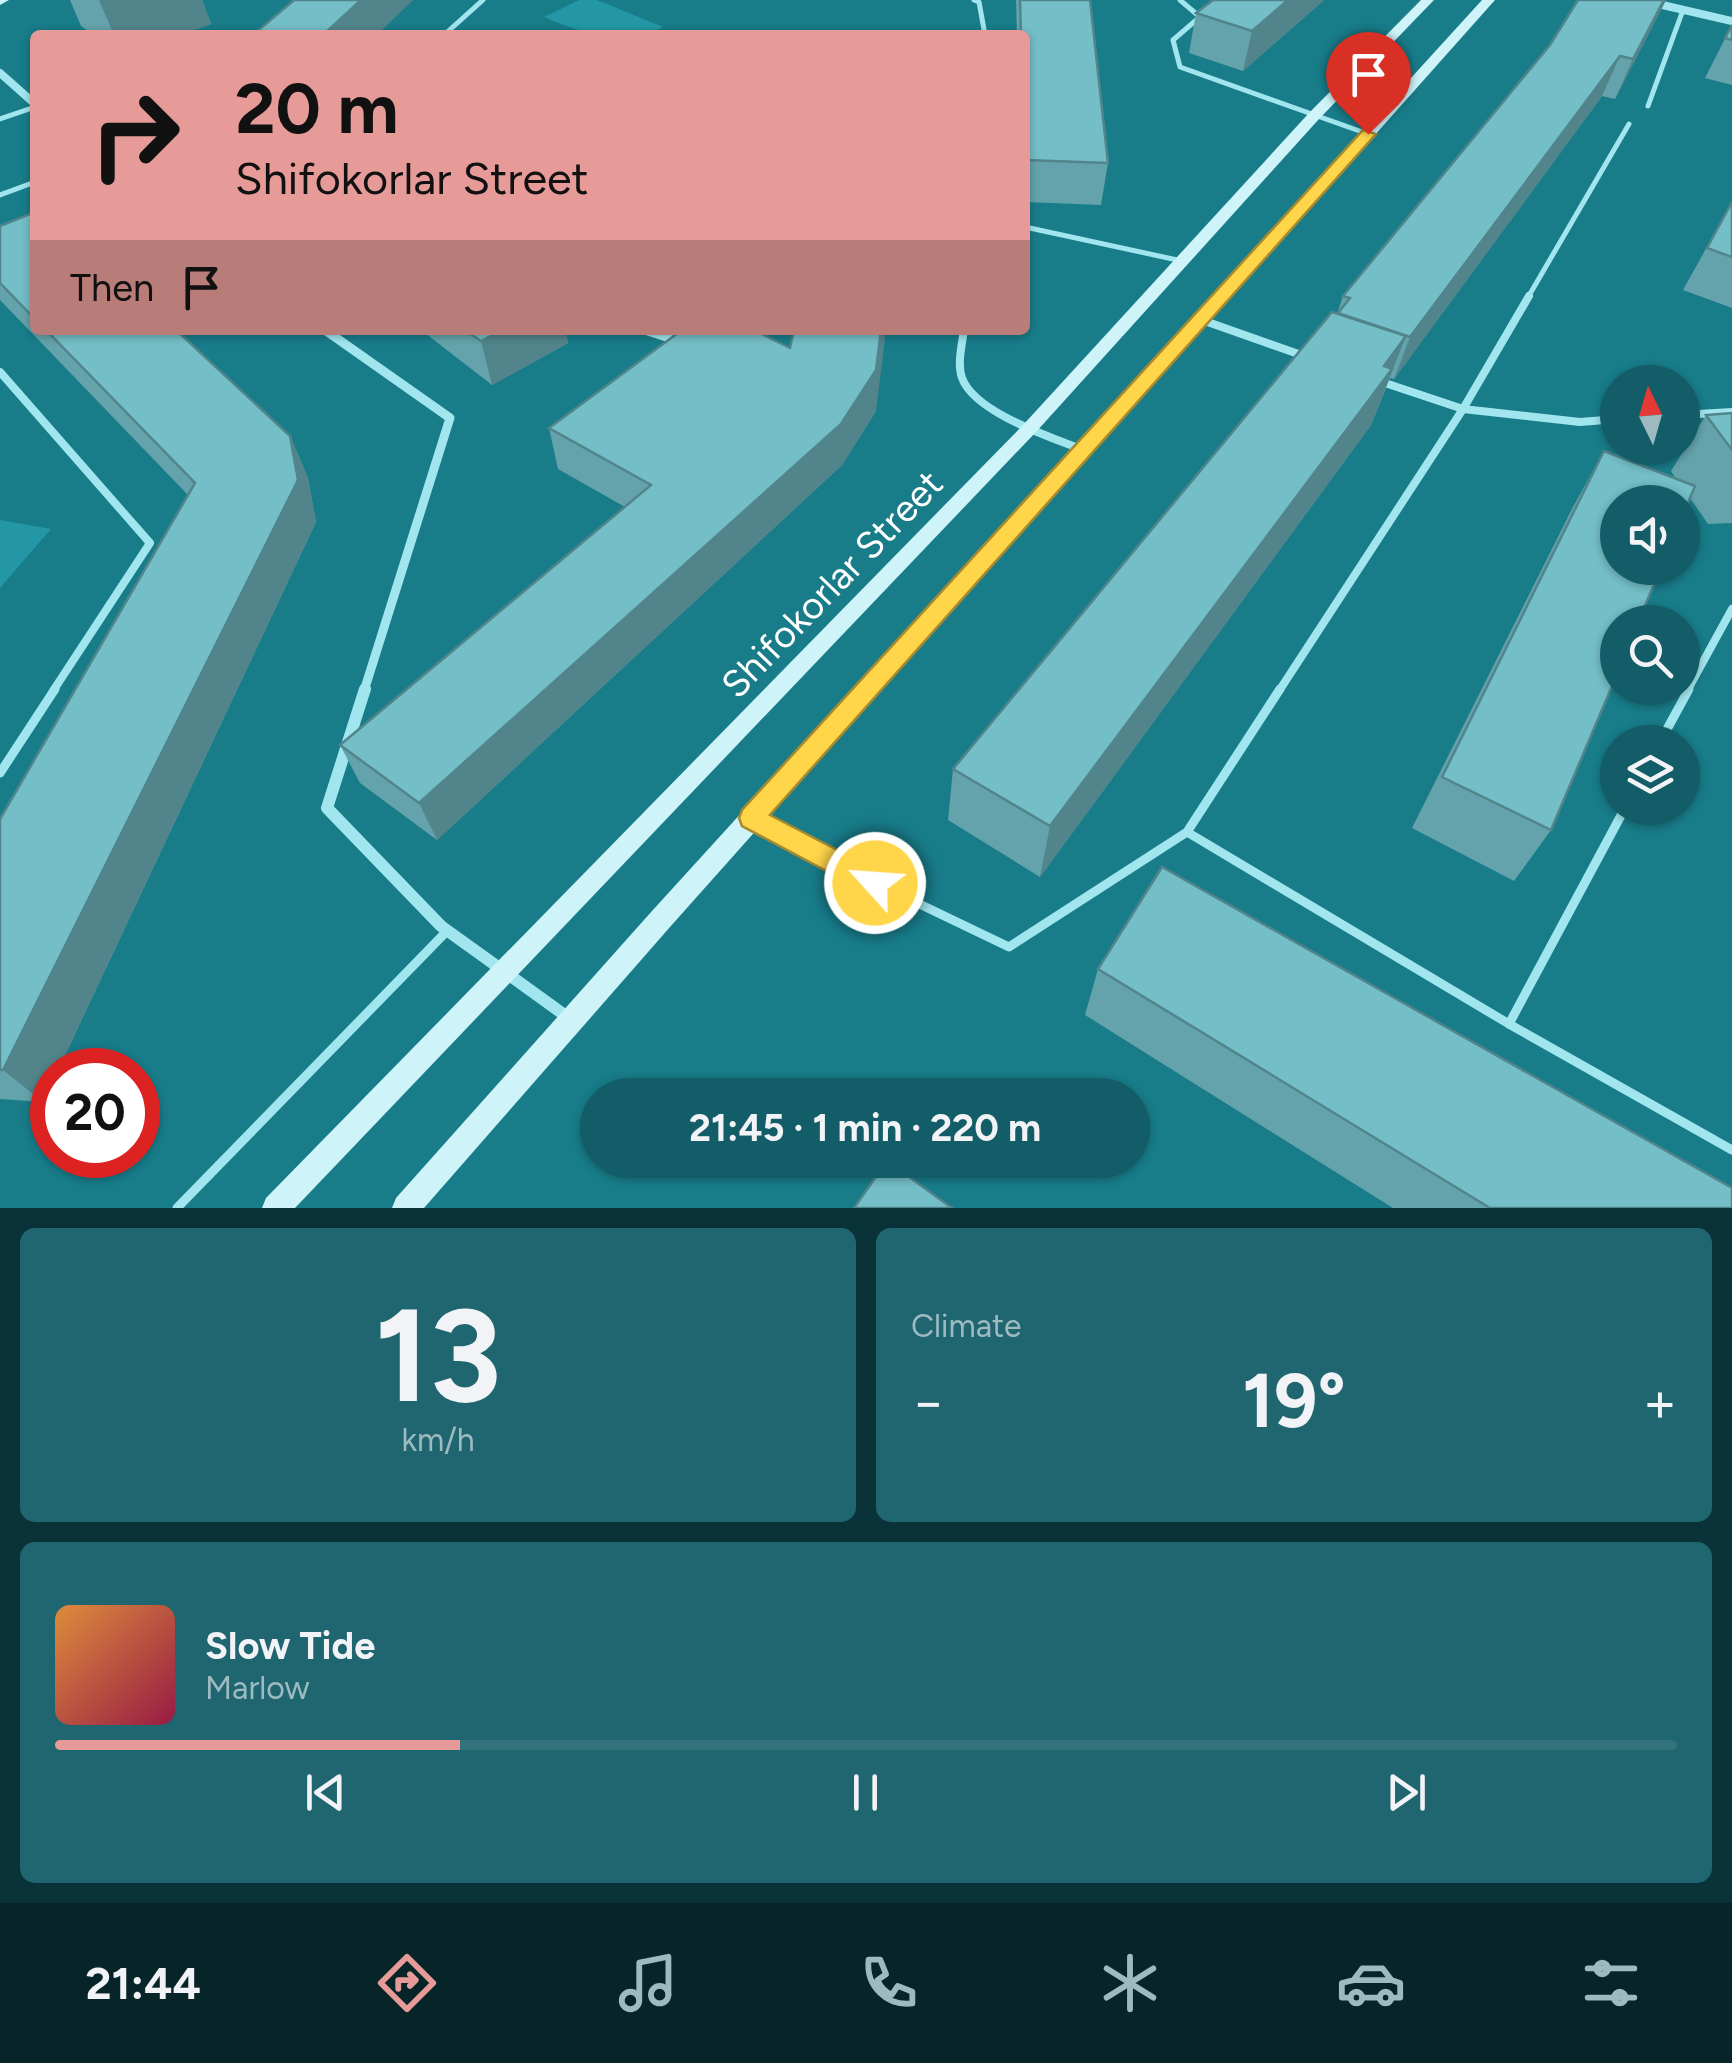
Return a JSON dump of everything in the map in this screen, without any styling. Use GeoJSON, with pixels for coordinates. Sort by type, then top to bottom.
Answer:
{"type":"FeatureCollection","features":[{"type":"Feature","properties":{"kind":"main road","name":"Shifokorlar Street"},"geometry":{"type":"LineString","coordinates":[[276,1208],[1030,428],[1314,116],[1428,0]]}},
{"type":"Feature","properties":{"kind":"main road"},"geometry":{"type":"LineString","coordinates":[[406,1208],[1489,0]]}},
{"type":"Feature","properties":{"kind":"street"},"geometry":{"type":"LineString","coordinates":[[1640,0],[1732,22]]}},
{"type":"Feature","properties":{"kind":"street"},"geometry":{"type":"LineString","coordinates":[[0,73],[30,101]]}},
{"type":"Feature","properties":{"kind":"street"},"geometry":{"type":"LineString","coordinates":[[332,335],[450,418],[327,808],[446,931],[574,1021]]}},
{"type":"Feature","properties":{"kind":"lane"},"geometry":{"type":"LineString","coordinates":[[450,30],[483,0]]}},
{"type":"Feature","properties":{"kind":"lane"},"geometry":{"type":"LineString","coordinates":[[974,0],[980,2],[984,30]]}},
{"type":"Feature","properties":{"kind":"lane"},"geometry":{"type":"LineString","coordinates":[[1180,0],[1200,16]]}},
{"type":"Feature","properties":{"kind":"lane"},"geometry":{"type":"LineString","coordinates":[[1210,8],[1173,40],[1180,67],[1368,134]]}},
{"type":"Feature","properties":{"kind":"lane"},"geometry":{"type":"LineString","coordinates":[[1648,106],[1683,10]]}},
{"type":"Feature","properties":{"kind":"lane"},"geometry":{"type":"LineString","coordinates":[[0,119],[30,108]]}},
{"type":"Feature","properties":{"kind":"lane"},"geometry":{"type":"LineString","coordinates":[[752,818],[808,851],[1008,947],[1188,832],[1463,408],[1628,124]]}},
{"type":"Feature","properties":{"kind":"lane"},"geometry":{"type":"LineString","coordinates":[[0,195],[30,184]]}},
{"type":"Feature","properties":{"kind":"lane"},"geometry":{"type":"LineString","coordinates":[[1030,227],[1182,261]]}},
{"type":"Feature","properties":{"kind":"lane"},"geometry":{"type":"LineString","coordinates":[[1201,320],[1315,360]]}},
{"type":"Feature","properties":{"kind":"lane"},"geometry":{"type":"LineString","coordinates":[[657,335],[675,342],[692,338]]}},
{"type":"Feature","properties":{"kind":"lane"},"geometry":{"type":"LineString","coordinates":[[964,335],[961,376],[974,396],[1030,428],[1084,450]]}},
{"type":"Feature","properties":{"kind":"lane"},"geometry":{"type":"LineString","coordinates":[[0,372],[150,543],[0,773]]}},
{"type":"Feature","properties":{"kind":"lane"},"geometry":{"type":"LineString","coordinates":[[1371,378],[1463,408],[1580,422],[1600,420]]}},
{"type":"Feature","properties":{"kind":"lane"},"geometry":{"type":"LineString","coordinates":[[1700,414],[1732,412]]}},
{"type":"Feature","properties":{"kind":"lane"},"geometry":{"type":"LineString","coordinates":[[1669,725],[1732,609]]}},
{"type":"Feature","properties":{"kind":"lane"},"geometry":{"type":"LineString","coordinates":[[1509,1024],[1616,825]]}},
{"type":"Feature","properties":{"kind":"lane"},"geometry":{"type":"LineString","coordinates":[[1188,832],[1509,1024],[1732,1150]]}},
{"type":"Feature","properties":{"kind":"lane"},"geometry":{"type":"LineString","coordinates":[[177,1208],[446,931]]}},
{"type":"Feature","properties":{"kind":"shaded area"},"geometry":{"type":"Polygon","coordinates":[[[579,0],[597,0],[663,27],[580,30],[544,17],[579,0]]]}},
{"type":"Feature","properties":{"kind":"shaded area"},"geometry":{"type":"Polygon","coordinates":[[[0,520],[51,529],[0,588],[0,520]]]}},
{"type":"Feature","properties":{"kind":"building"},"geometry":{"type":"Polygon","coordinates":[[[294,0],[361,0],[328,30],[259,30],[294,0]]]}},
{"type":"Feature","properties":{"kind":"building"},"geometry":{"type":"Polygon","coordinates":[[[1020,0],[1090,0],[1108,163],[1030,160],[1030,30],[1021,30],[1020,0]]]}},
{"type":"Feature","properties":{"kind":"building"},"geometry":{"type":"Polygon","coordinates":[[[1213,0],[1288,0],[1252,31],[1196,13],[1213,0]]]}},
{"type":"Feature","properties":{"kind":"building"},"geometry":{"type":"Polygon","coordinates":[[[1578,0],[1664,0],[1633,59],[1620,56],[1410,337],[1338,313],[1350,298],[1343,296],[1550,45],[1578,0]]]}},
{"type":"Feature","properties":{"kind":"building"},"geometry":{"type":"Polygon","coordinates":[[[1732,202],[1732,257],[1707,248],[1732,202]]]}},
{"type":"Feature","properties":{"kind":"building"},"geometry":{"type":"Polygon","coordinates":[[[30,214],[30,314],[0,283],[0,226],[30,214]]]}},
{"type":"Feature","properties":{"kind":"building"},"geometry":{"type":"Polygon","coordinates":[[[1332,312],[1406,336],[1384,366],[1392,369],[1050,826],[953,769],[1332,312]]]}},
{"type":"Feature","properties":{"kind":"building"},"geometry":{"type":"Polygon","coordinates":[[[51,335],[181,335],[290,436],[298,480],[0,1070],[0,819],[195,483],[51,335]]]}},
{"type":"Feature","properties":{"kind":"building"},"geometry":{"type":"Polygon","coordinates":[[[675,335],[764,335],[790,348],[793,335],[880,335],[876,370],[841,424],[419,803],[340,745],[651,485],[549,428],[675,335]]]}},
{"type":"Feature","properties":{"kind":"building"},"geometry":{"type":"Polygon","coordinates":[[[1732,413],[1732,450],[1706,415],[1732,413]]]}},
{"type":"Feature","properties":{"kind":"building"},"geometry":{"type":"Polygon","coordinates":[[[1600,459],[1600,465],[1640,465],[1692,485],[1600,485],[1600,585],[1654,585],[1645,605],[1600,605],[1600,705],[1604,705],[1551,830],[1442,777],[1600,459]]]}},
{"type":"Feature","properties":{"kind":"building"},"geometry":{"type":"Polygon","coordinates":[[[1162,867],[1732,1188],[1732,1208],[1490,1208],[1098,969],[1162,867]]]}},
{"type":"Feature","properties":{"kind":"building"},"geometry":{"type":"Polygon","coordinates":[[[875,1178],[911,1178],[952,1208],[854,1208],[875,1178]]]}},
{"type":"Feature","properties":{"kind":"route"},"geometry":{"type":"LineString","coordinates":[[875,883],[808,851],[752,818],[1368,134]]}}]}
